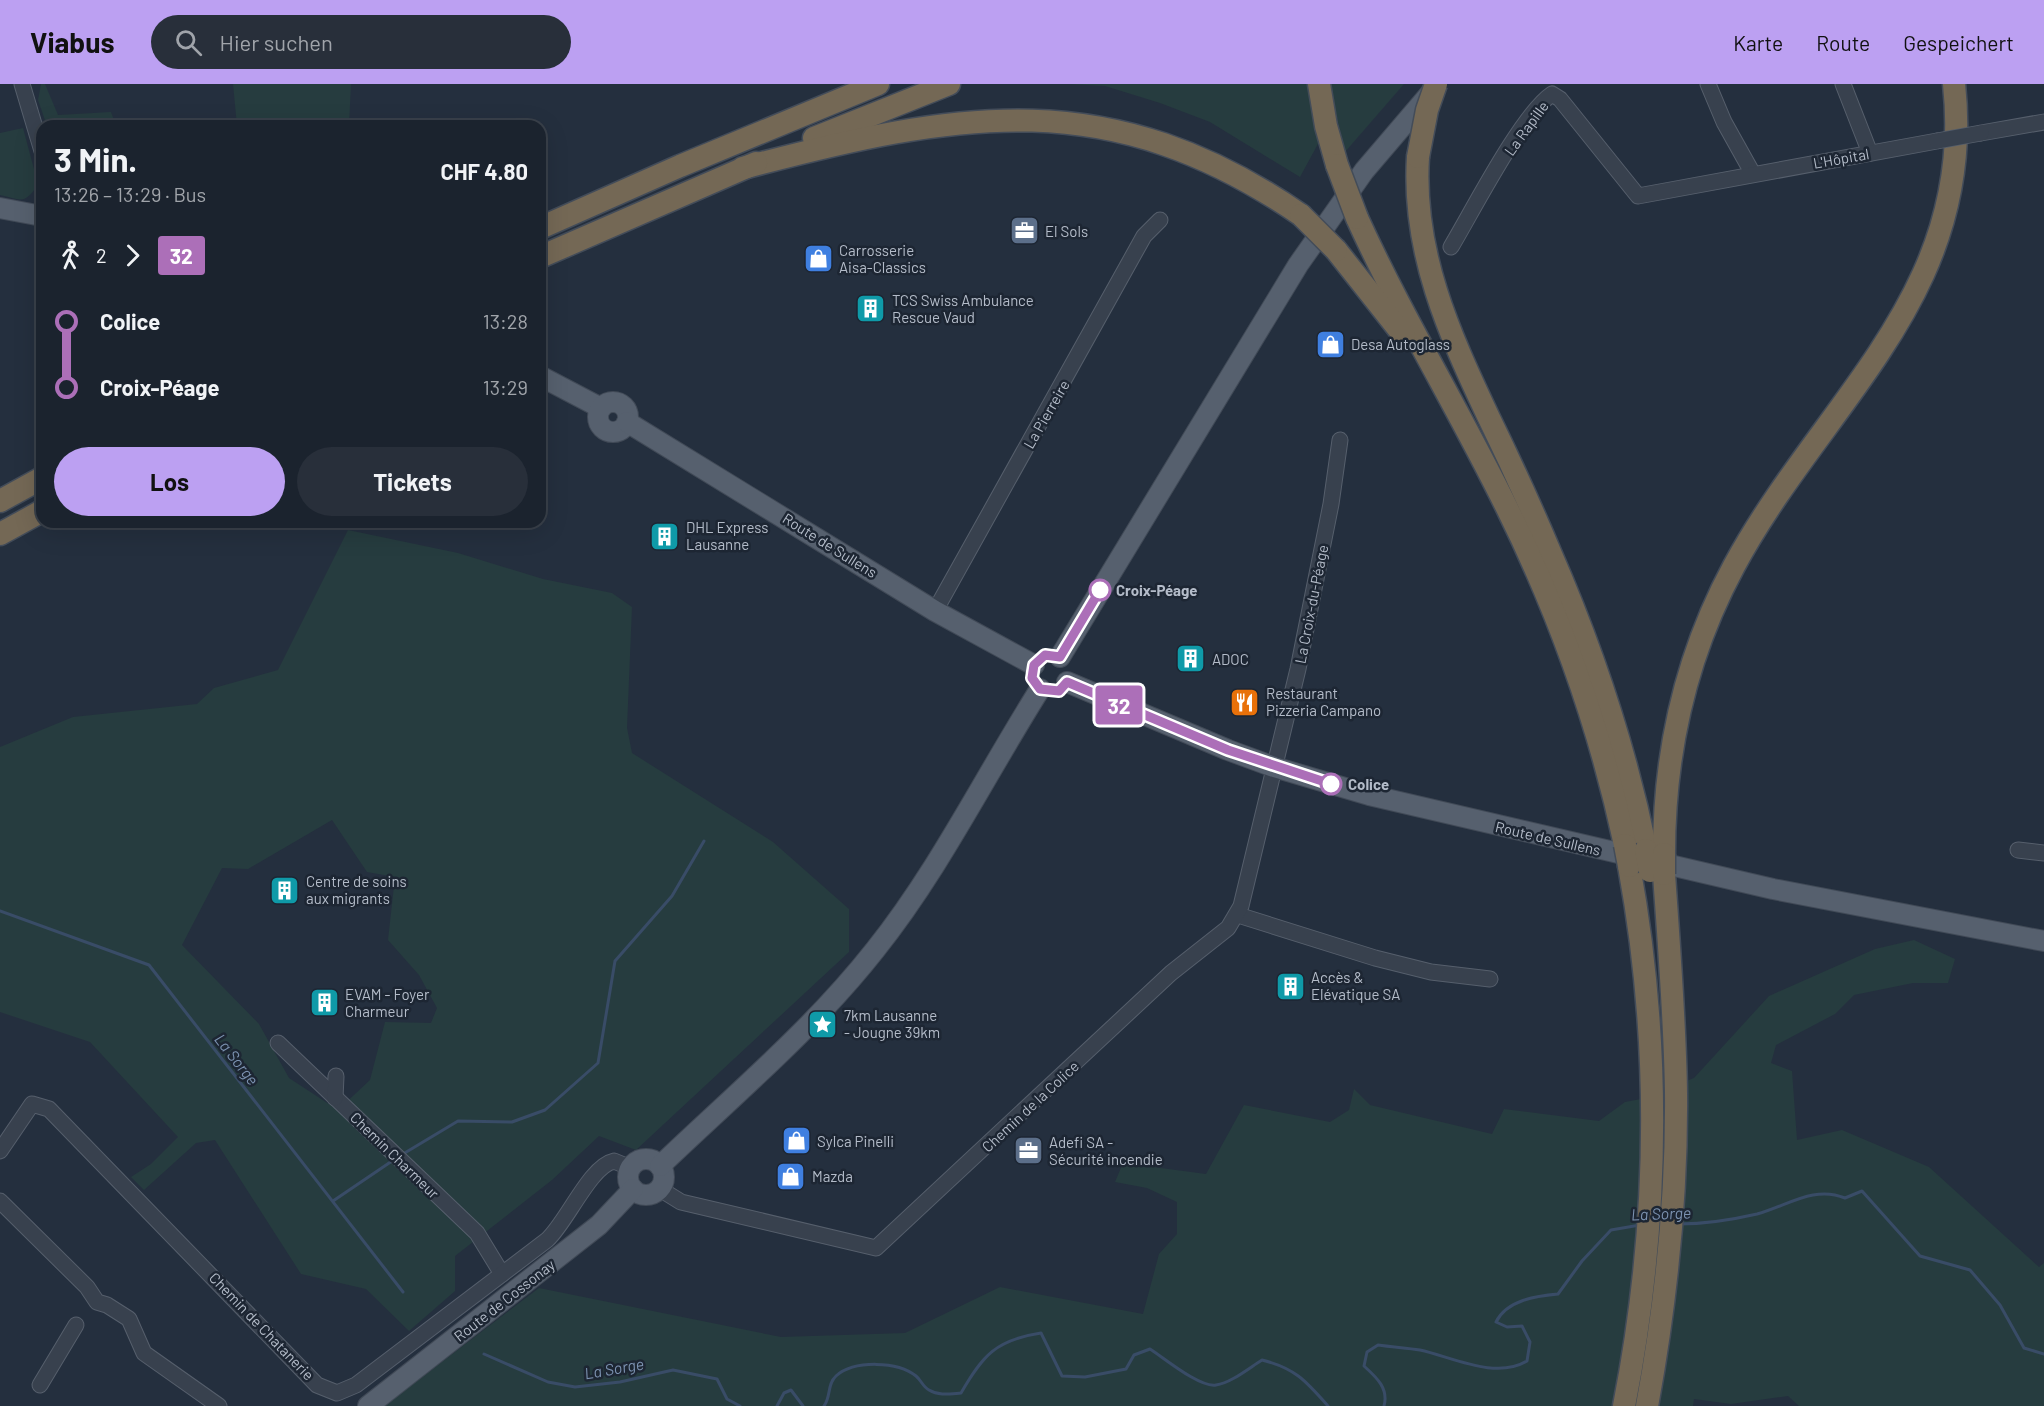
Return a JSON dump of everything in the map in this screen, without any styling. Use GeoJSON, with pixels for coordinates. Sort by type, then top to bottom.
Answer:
{"type":"FeatureCollection","features":[{"type":"Feature","properties":{"kind":"highway"},"geometry":{"type":"LineString","coordinates":[[546,225],[680,166],[878,84]]}},
{"type":"Feature","properties":{"kind":"highway"},"geometry":{"type":"LineString","coordinates":[[546,254],[861,118],[949,84]]}},
{"type":"Feature","properties":{"kind":"highway"},"geometry":{"type":"LineString","coordinates":[[1319,84],[1326,126],[1337,165],[1357,218],[1521,535],[1562,632],[1600,742],[1646,860]]}},
{"type":"Feature","properties":{"kind":"highway"},"geometry":{"type":"LineString","coordinates":[[1437,84],[1427,110],[1418,157],[1419,223],[1434,289],[1457,348],[1533,513],[1588,645],[1618,737],[1670,981],[1676,1094],[1670,1244],[1648,1400]]}},
{"type":"Feature","properties":{"kind":"highway"},"geometry":{"type":"LineString","coordinates":[[1624,1406],[1646,1262],[1653,1105],[1647,983],[1646,860],[1666,795],[1672,747],[1688,677],[1720,593],[1749,540],[1871,368],[1903,317],[1929,263],[1949,204],[1954,172],[1957,142],[1954,84]]}},
{"type":"Feature","properties":{"kind":"highway"},"geometry":{"type":"LineString","coordinates":[[743,168],[952,115],[1024,106],[1075,108],[1148,122],[1194,141],[1259,180],[1301,215],[1336,250],[1396,324],[1465,427]]}},
{"type":"Feature","properties":{"kind":"highway"},"geometry":{"type":"LineString","coordinates":[[0,501],[36,481]]}},
{"type":"Feature","properties":{"kind":"highway"},"geometry":{"type":"LineString","coordinates":[[0,534],[36,515]]}},
{"type":"Feature","properties":{"kind":"main road"},"geometry":{"type":"LineString","coordinates":[[1060,657],[1298,265],[1364,171],[1437,84]]}},
{"type":"Feature","properties":{"kind":"main road"},"geometry":{"type":"LineString","coordinates":[[0,208],[36,215]]}},
{"type":"Feature","properties":{"kind":"main road","name":"Route de Sullens"},"geometry":{"type":"LineString","coordinates":[[546,379],[601,408],[598,418],[606,430],[616,431],[627,422],[935,611],[1034,665]]}},
{"type":"Feature","properties":{"kind":"main road"},"geometry":{"type":"LineString","coordinates":[[1045,655],[1060,657],[1068,666],[1067,682],[1059,691],[1040,689],[1032,678],[1034,665],[1045,655]]}},
{"type":"Feature","properties":{"kind":"main road","name":"Route de Sullens"},"geometry":{"type":"LineString","coordinates":[[1067,682],[1163,724],[1274,767],[1413,806],[1843,904],[2044,941]]}},
{"type":"Feature","properties":{"kind":"main road"},"geometry":{"type":"LineString","coordinates":[[660,1166],[824,1008],[875,950],[918,891],[1040,689]]}},
{"type":"Feature","properties":{"kind":"main road"},"geometry":{"type":"LineString","coordinates":[[645,1159],[660,1166],[664,1180],[660,1189],[650,1194],[633,1189],[629,1179],[631,1168],[645,1159]]}},
{"type":"Feature","properties":{"kind":"main road","name":"Route de Cossonay"},"geometry":{"type":"LineString","coordinates":[[368,1406],[599,1225],[633,1189]]}},
{"type":"Feature","properties":{"kind":"street"},"geometry":{"type":"LineString","coordinates":[[22,84],[36,131]]}},
{"type":"Feature","properties":{"kind":"street"},"geometry":{"type":"LineString","coordinates":[[1708,84],[1724,122],[1753,174]]}},
{"type":"Feature","properties":{"kind":"street"},"geometry":{"type":"LineString","coordinates":[[1843,84],[1870,153]]}},
{"type":"Feature","properties":{"kind":"street","name":"La Rapille"},"geometry":{"type":"LineString","coordinates":[[1452,247],[1524,126],[1545,99],[1552,94],[1560,99],[1638,196]]}},
{"type":"Feature","properties":{"kind":"street","name":"L'Hôpital"},"geometry":{"type":"LineString","coordinates":[[1638,196],[2044,122]]}},
{"type":"Feature","properties":{"kind":"street","name":"La Pierreire"},"geometry":{"type":"LineString","coordinates":[[935,611],[1144,236],[1160,220]]}},
{"type":"Feature","properties":{"kind":"street","name":"La Croix-du-Péage"},"geometry":{"type":"LineString","coordinates":[[1274,767],[1298,669],[1331,504],[1340,440]]}},
{"type":"Feature","properties":{"kind":"street"},"geometry":{"type":"LineString","coordinates":[[1274,767],[1238,915],[1420,969],[1490,979]]}},
{"type":"Feature","properties":{"kind":"street"},"geometry":{"type":"LineString","coordinates":[[2018,850],[2044,853]]}},
{"type":"Feature","properties":{"kind":"street","name":"Chemin de la Colice"},"geometry":{"type":"LineString","coordinates":[[660,1189],[681,1202],[876,1248],[1171,973],[1228,928],[1238,915]]}},
{"type":"Feature","properties":{"kind":"street","name":"Chemin Charmeur"},"geometry":{"type":"LineString","coordinates":[[278,1043],[477,1233],[502,1274]]}},
{"type":"Feature","properties":{"kind":"street"},"geometry":{"type":"LineString","coordinates":[[335,1098],[336,1076]]}},
{"type":"Feature","properties":{"kind":"street","name":"Chemin de Chatanerie"},"geometry":{"type":"LineString","coordinates":[[0,1151],[32,1104],[49,1109],[335,1400],[561,1227],[600,1168],[614,1161],[631,1168]]}},
{"type":"Feature","properties":{"kind":"street"},"geometry":{"type":"LineString","coordinates":[[0,1201],[81,1280],[97,1302],[107,1305],[129,1319],[144,1353],[219,1406]]}},
{"type":"Feature","properties":{"kind":"street"},"geometry":{"type":"LineString","coordinates":[[40,1385],[76,1325]]}},
{"type":"Feature","properties":{"kind":"green space"},"geometry":{"type":"Polygon","coordinates":[[[41,84],[45,84],[58,115],[111,112],[114,120],[45,120],[38,100],[41,84]]]}},
{"type":"Feature","properties":{"kind":"green space"},"geometry":{"type":"Polygon","coordinates":[[[233,84],[351,84],[349,120],[236,120],[233,84]]]}},
{"type":"Feature","properties":{"kind":"green space"},"geometry":{"type":"Polygon","coordinates":[[[1067,84],[1309,84],[1319,142],[1300,177],[1210,122],[1105,86],[1067,84]]]}},
{"type":"Feature","properties":{"kind":"green space"},"geometry":{"type":"Polygon","coordinates":[[[1329,84],[1404,84],[1345,152],[1329,84]]]}},
{"type":"Feature","properties":{"kind":"green space"},"geometry":{"type":"Polygon","coordinates":[[[23,128],[36,177],[36,187],[26,198],[18,199],[0,195],[0,133],[23,128]]]}},
{"type":"Feature","properties":{"kind":"green space"},"geometry":{"type":"Polygon","coordinates":[[[348,530],[458,553],[543,579],[612,593],[632,607],[627,728],[632,753],[773,842],[849,909],[849,952],[636,1150],[599,1136],[552,1180],[455,1256],[455,1291],[409,1331],[366,1289],[301,1274],[215,1140],[196,1143],[144,1190],[131,1177],[151,1164],[178,1137],[90,1042],[0,1012],[0,747],[73,717],[197,704],[214,688],[278,670],[348,530]],[[332,820],[248,869],[222,868],[182,945],[259,1024],[289,1078],[338,1110],[370,1080],[385,1022],[431,1023],[437,1008],[419,975],[388,940],[395,877],[367,872],[332,820]]]}},
{"type":"Feature","properties":{"kind":"green space"},"geometry":{"type":"Polygon","coordinates":[[[1914,940],[1955,959],[1948,983],[1913,983],[1854,995],[1835,1014],[1776,1045],[1771,1063],[1792,1071],[1797,1140],[1842,1130],[1929,1167],[2039,1267],[2044,1263],[2044,1406],[1799,1406],[1788,1396],[1731,1404],[1694,1399],[1693,1406],[384,1406],[539,1288],[781,1337],[905,1333],[1000,1287],[1143,1314],[1159,1254],[1177,1234],[1177,1202],[1147,1188],[1115,1182],[1123,1163],[1206,1174],[1244,1105],[1330,1122],[1349,1110],[1354,1089],[1370,1105],[1492,1134],[1504,1109],[1599,1121],[1625,1102],[1641,1099],[1694,1078],[1769,996],[1875,949],[1914,940]]]}},
{"type":"Feature","properties":{"kind":"waterway"},"geometry":{"type":"LineString","coordinates":[[403,1154],[458,1121],[512,1122],[545,1110],[598,1063],[615,961],[672,896],[704,841]]}},
{"type":"Feature","properties":{"kind":"waterway","name":"La Sorge"},"geometry":{"type":"LineString","coordinates":[[0,911],[149,965],[403,1292]]}},
{"type":"Feature","properties":{"kind":"waterway"},"geometry":{"type":"LineString","coordinates":[[333,1201],[395,1159]]}},
{"type":"Feature","properties":{"kind":"waterway","name":"La Sorge"},"geometry":{"type":"LineString","coordinates":[[1679,1224],[1728,1220],[1757,1214],[1811,1195],[1834,1195],[1845,1198],[1862,1191],[1920,1256],[1970,1270],[2000,1305],[2024,1348],[2044,1354]]}},
{"type":"Feature","properties":{"kind":"waterway","name":"La Sorge"},"geometry":{"type":"LineString","coordinates":[[1384,1406],[1383,1388],[1364,1366],[1367,1352],[1378,1345],[1415,1349],[1488,1368],[1515,1366],[1527,1361],[1530,1342],[1522,1326],[1507,1327],[1496,1322],[1501,1315],[1507,1309],[1523,1301],[1558,1294],[1582,1261],[1611,1230],[1640,1225]]}},
{"type":"Feature","properties":{"kind":"waterway","name":"La Sorge"},"geometry":{"type":"LineString","coordinates":[[824,1406],[833,1379],[844,1371],[864,1365],[898,1367],[916,1376],[925,1387],[933,1392],[961,1393],[976,1369],[992,1351],[1013,1340],[1041,1333],[1062,1376],[1085,1377],[1126,1369],[1134,1355],[1150,1349],[1201,1382],[1216,1385],[1234,1378],[1262,1360],[1292,1371],[1328,1406]]}},
{"type":"Feature","properties":{"kind":"waterway","name":"La Sorge"},"geometry":{"type":"LineString","coordinates":[[484,1354],[548,1382],[575,1387],[620,1382],[673,1370],[717,1379],[727,1399],[740,1406]]}},
{"type":"Feature","properties":{"kind":"waterway","name":"La Sorge"},"geometry":{"type":"LineString","coordinates":[[777,1406],[784,1393],[791,1390],[803,1406]]}},
{"type":"Feature","properties":{"kind":"bus line","name":"32"},"geometry":{"type":"LineString","coordinates":[[1100,590],[1060,657],[1045,655],[1036,661],[1032,672],[1035,685],[1046,692],[1052,692],[1059,691],[1067,682],[1228,750],[1331,784]]}},
{"type":"Feature","properties":{"kind":"place","name":"El Sols"},"geometry":{"type":"Point","coordinates":[1024,231]}},
{"type":"Feature","properties":{"kind":"place","name":"Carrosserie Aisa-Classics"},"geometry":{"type":"Point","coordinates":[818,259]}},
{"type":"Feature","properties":{"kind":"place","name":"TCS Swiss Ambulance Rescue Vaud"},"geometry":{"type":"Point","coordinates":[871,309]}},
{"type":"Feature","properties":{"kind":"place","name":"Desa Autoglass"},"geometry":{"type":"Point","coordinates":[1330,344]}},
{"type":"Feature","properties":{"kind":"place","name":"DHL Express Lausanne"},"geometry":{"type":"Point","coordinates":[665,536]}},
{"type":"Feature","properties":{"kind":"place","name":"Croix-Péage"},"geometry":{"type":"Point","coordinates":[1100,590]}},
{"type":"Feature","properties":{"kind":"place","name":"ADOC"},"geometry":{"type":"Point","coordinates":[1191,659]}},
{"type":"Feature","properties":{"kind":"place","name":"Restaurant Pizzeria Campano"},"geometry":{"type":"Point","coordinates":[1245,702]}},
{"type":"Feature","properties":{"kind":"place","name":"Colice"},"geometry":{"type":"Point","coordinates":[1331,784]}},
{"type":"Feature","properties":{"kind":"place","name":"Centre de soins aux migrants"},"geometry":{"type":"Point","coordinates":[285,890]}},
{"type":"Feature","properties":{"kind":"place","name":"Accès & Elévatique SA"},"geometry":{"type":"Point","coordinates":[1290,986]}},
{"type":"Feature","properties":{"kind":"place","name":"EVAM - Foyer Charmeur"},"geometry":{"type":"Point","coordinates":[324,1003]}},
{"type":"Feature","properties":{"kind":"place","name":"7km Lausanne - Jougne 39km"},"geometry":{"type":"Point","coordinates":[823,1024]}},
{"type":"Feature","properties":{"kind":"place","name":"Sylca Pinelli"},"geometry":{"type":"Point","coordinates":[796,1141]}},
{"type":"Feature","properties":{"kind":"place","name":"Adefi SA - Sécurité incendie"},"geometry":{"type":"Point","coordinates":[1028,1151]}},
{"type":"Feature","properties":{"kind":"place","name":"Mazda"},"geometry":{"type":"Point","coordinates":[791,1176]}}]}
